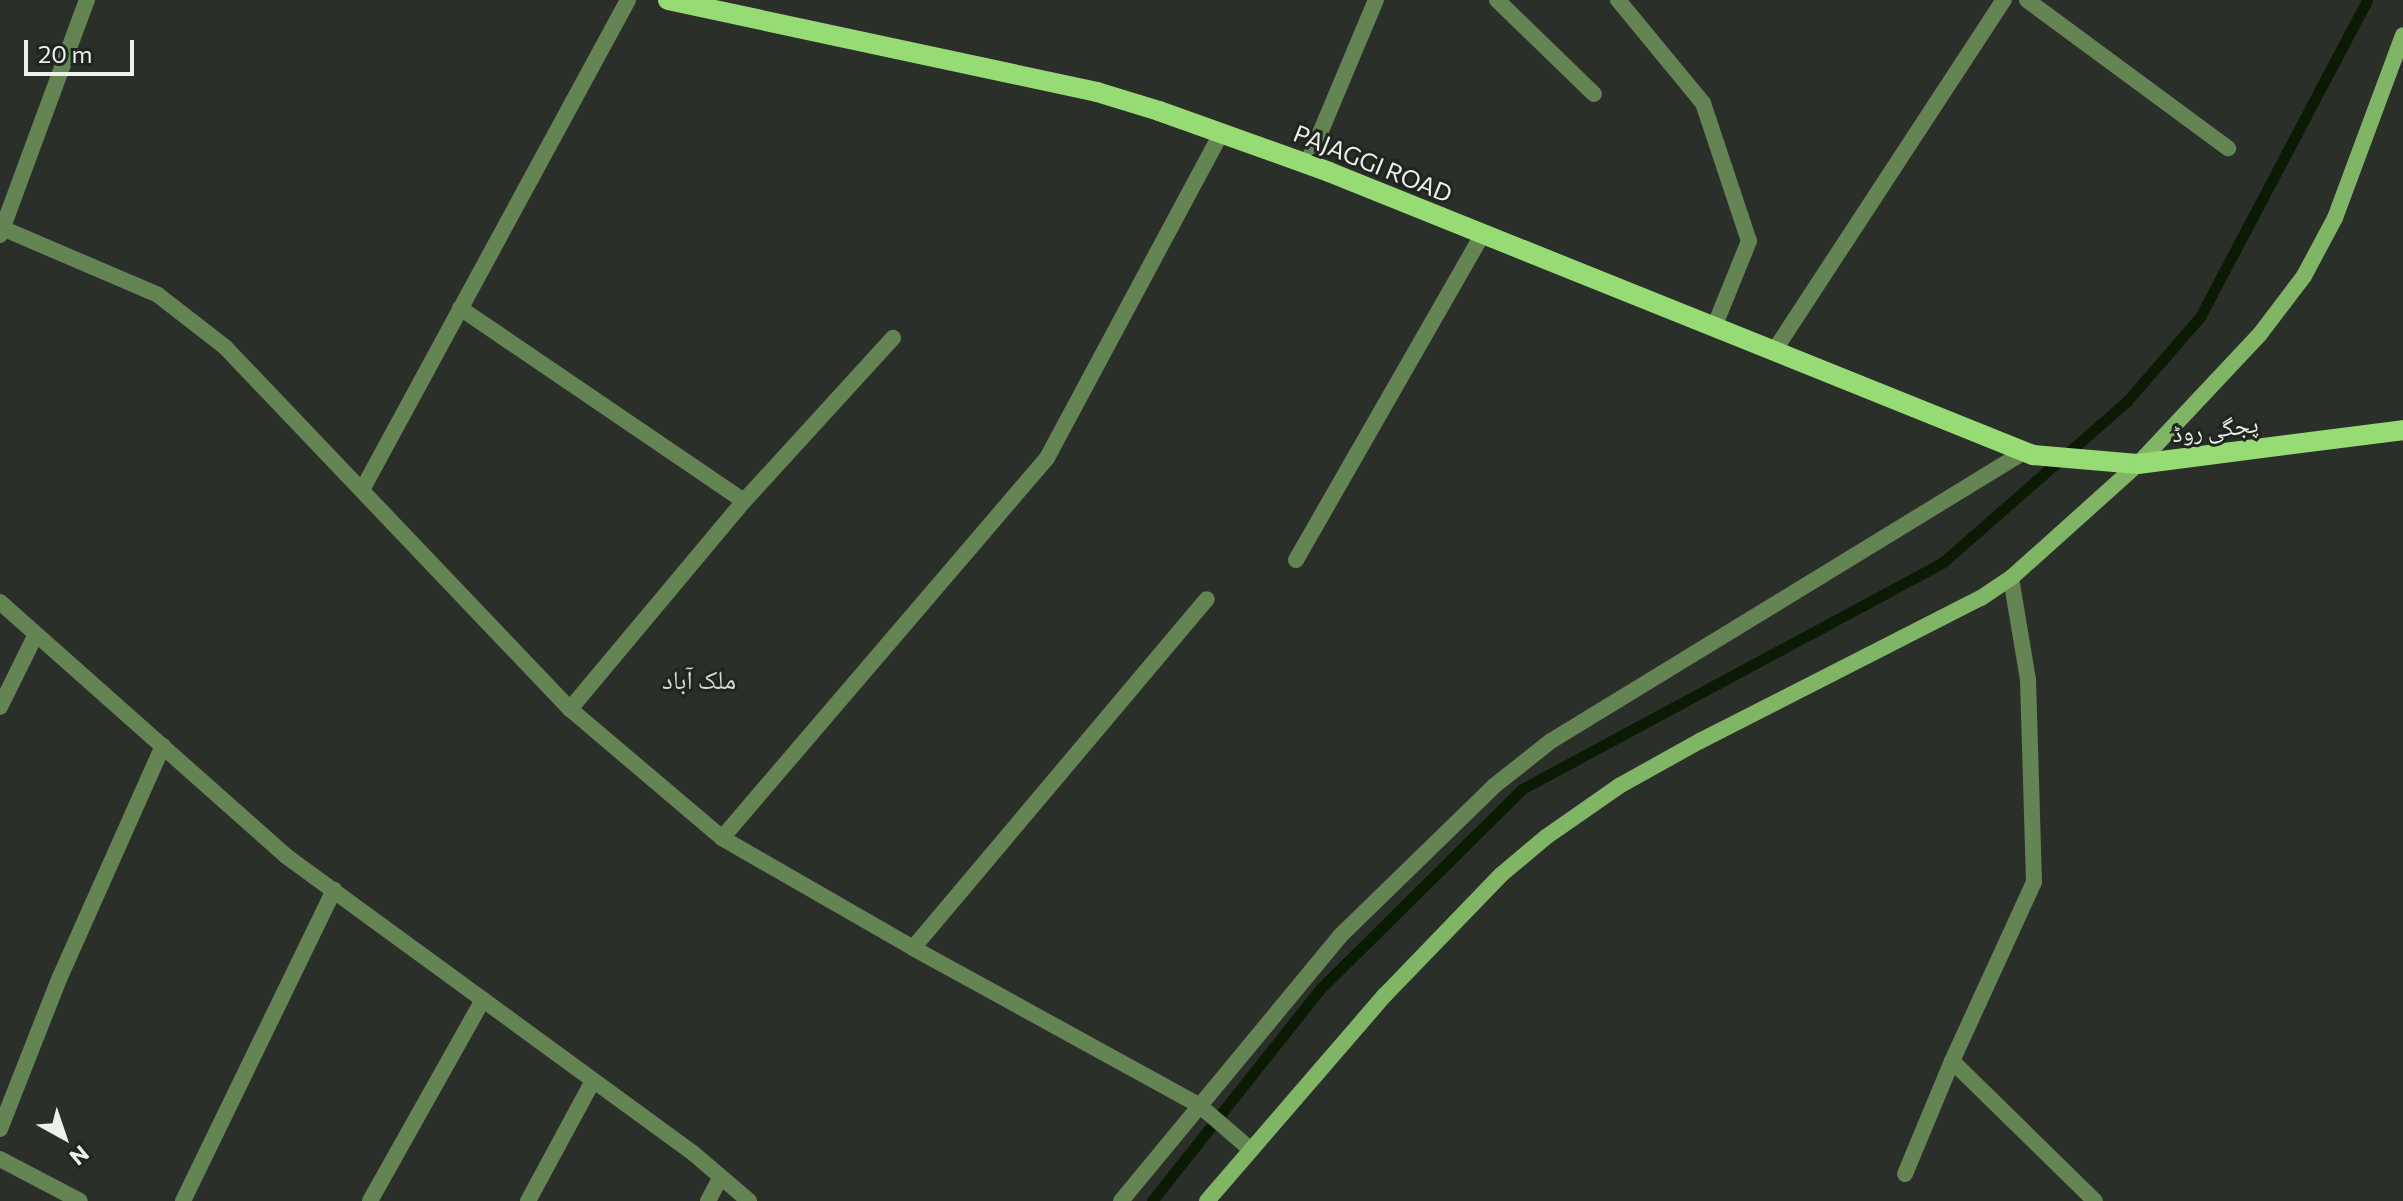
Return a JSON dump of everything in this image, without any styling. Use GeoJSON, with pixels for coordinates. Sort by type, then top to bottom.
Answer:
{"type":"FeatureCollection","features":[{"type":"Feature","properties":{"kind":"main road","name":"PAJAGGI ROAD"},"geometry":{"type":"LineString","coordinates":[[668,0],[1097,92],[1222,132],[2028,453]]}},
{"type":"Feature","properties":{"kind":"main road","name":"پجگی روڈ"},"geometry":{"type":"LineString","coordinates":[[2028,453],[2138,464],[2403,430]]}},
{"type":"Feature","properties":{"kind":"street"},"geometry":{"type":"LineString","coordinates":[[87,0],[1,232],[158,295],[225,347],[570,709],[722,838],[1204,1109],[1246,1145]]}},
{"type":"Feature","properties":{"kind":"street"},"geometry":{"type":"LineString","coordinates":[[362,490],[628,0]]}},
{"type":"Feature","properties":{"kind":"street"},"geometry":{"type":"LineString","coordinates":[[1307,164],[1376,0]]}},
{"type":"Feature","properties":{"kind":"street"},"geometry":{"type":"LineString","coordinates":[[1497,0],[1594,94]]}},
{"type":"Feature","properties":{"kind":"street"},"geometry":{"type":"LineString","coordinates":[[1618,0],[1703,103],[1749,241],[1714,327]]}},
{"type":"Feature","properties":{"kind":"street"},"geometry":{"type":"LineString","coordinates":[[1774,351],[2004,0]]}},
{"type":"Feature","properties":{"kind":"street"},"geometry":{"type":"LineString","coordinates":[[2027,0],[2228,148]]}},
{"type":"Feature","properties":{"kind":"street"},"geometry":{"type":"LineString","coordinates":[[1207,1201],[1246,1145],[1385,995],[1502,874],[1546,837],[1619,786],[1981,598],[2011,578],[2138,464],[2260,334],[2304,276],[2335,218],[2403,35]]}},
{"type":"Feature","properties":{"kind":"street"},"geometry":{"type":"LineString","coordinates":[[722,838],[1047,458],[1222,132]]}},
{"type":"Feature","properties":{"kind":"street"},"geometry":{"type":"LineString","coordinates":[[1296,560],[1483,234]]}},
{"type":"Feature","properties":{"kind":"street"},"geometry":{"type":"LineString","coordinates":[[460,308],[744,501]]}},
{"type":"Feature","properties":{"kind":"street"},"geometry":{"type":"LineString","coordinates":[[570,709],[744,501],[893,338]]}},
{"type":"Feature","properties":{"kind":"street"},"geometry":{"type":"LineString","coordinates":[[1121,1201],[1204,1109],[1340,936],[1494,786],[1551,741],[2028,453]]}},
{"type":"Feature","properties":{"kind":"street"},"geometry":{"type":"LineString","coordinates":[[1905,1174],[1952,1061],[2034,882],[2028,680],[2011,578]]}},
{"type":"Feature","properties":{"kind":"street"},"geometry":{"type":"LineString","coordinates":[[913,948],[1207,599]]}},
{"type":"Feature","properties":{"kind":"street"},"geometry":{"type":"LineString","coordinates":[[0,602],[286,856],[593,1081],[749,1201]]}},
{"type":"Feature","properties":{"kind":"street"},"geometry":{"type":"LineString","coordinates":[[0,707],[36,634]]}},
{"type":"Feature","properties":{"kind":"street"},"geometry":{"type":"LineString","coordinates":[[0,1129],[60,977],[163,746]]}},
{"type":"Feature","properties":{"kind":"street"},"geometry":{"type":"LineString","coordinates":[[183,1201],[334,890]]}},
{"type":"Feature","properties":{"kind":"street"},"geometry":{"type":"LineString","coordinates":[[370,1201],[483,1000]]}},
{"type":"Feature","properties":{"kind":"street"},"geometry":{"type":"LineString","coordinates":[[1952,1061],[2095,1201]]}},
{"type":"Feature","properties":{"kind":"street"},"geometry":{"type":"LineString","coordinates":[[528,1201],[593,1081]]}},
{"type":"Feature","properties":{"kind":"street"},"geometry":{"type":"LineString","coordinates":[[0,1159],[80,1201]]}},
{"type":"Feature","properties":{"kind":"street"},"geometry":{"type":"LineString","coordinates":[[708,1201],[721,1177]]}},
{"type":"Feature","properties":{"kind":"waterway"},"geometry":{"type":"LineString","coordinates":[[1152,1201],[1320,989],[1522,789],[1942,563],[2128,400],[2200,317],[2367,0]]}},
{"type":"Feature","properties":{"kind":"district","name":"ملک آباد"},"geometry":{"type":"Point","coordinates":[699,679]}}]}
